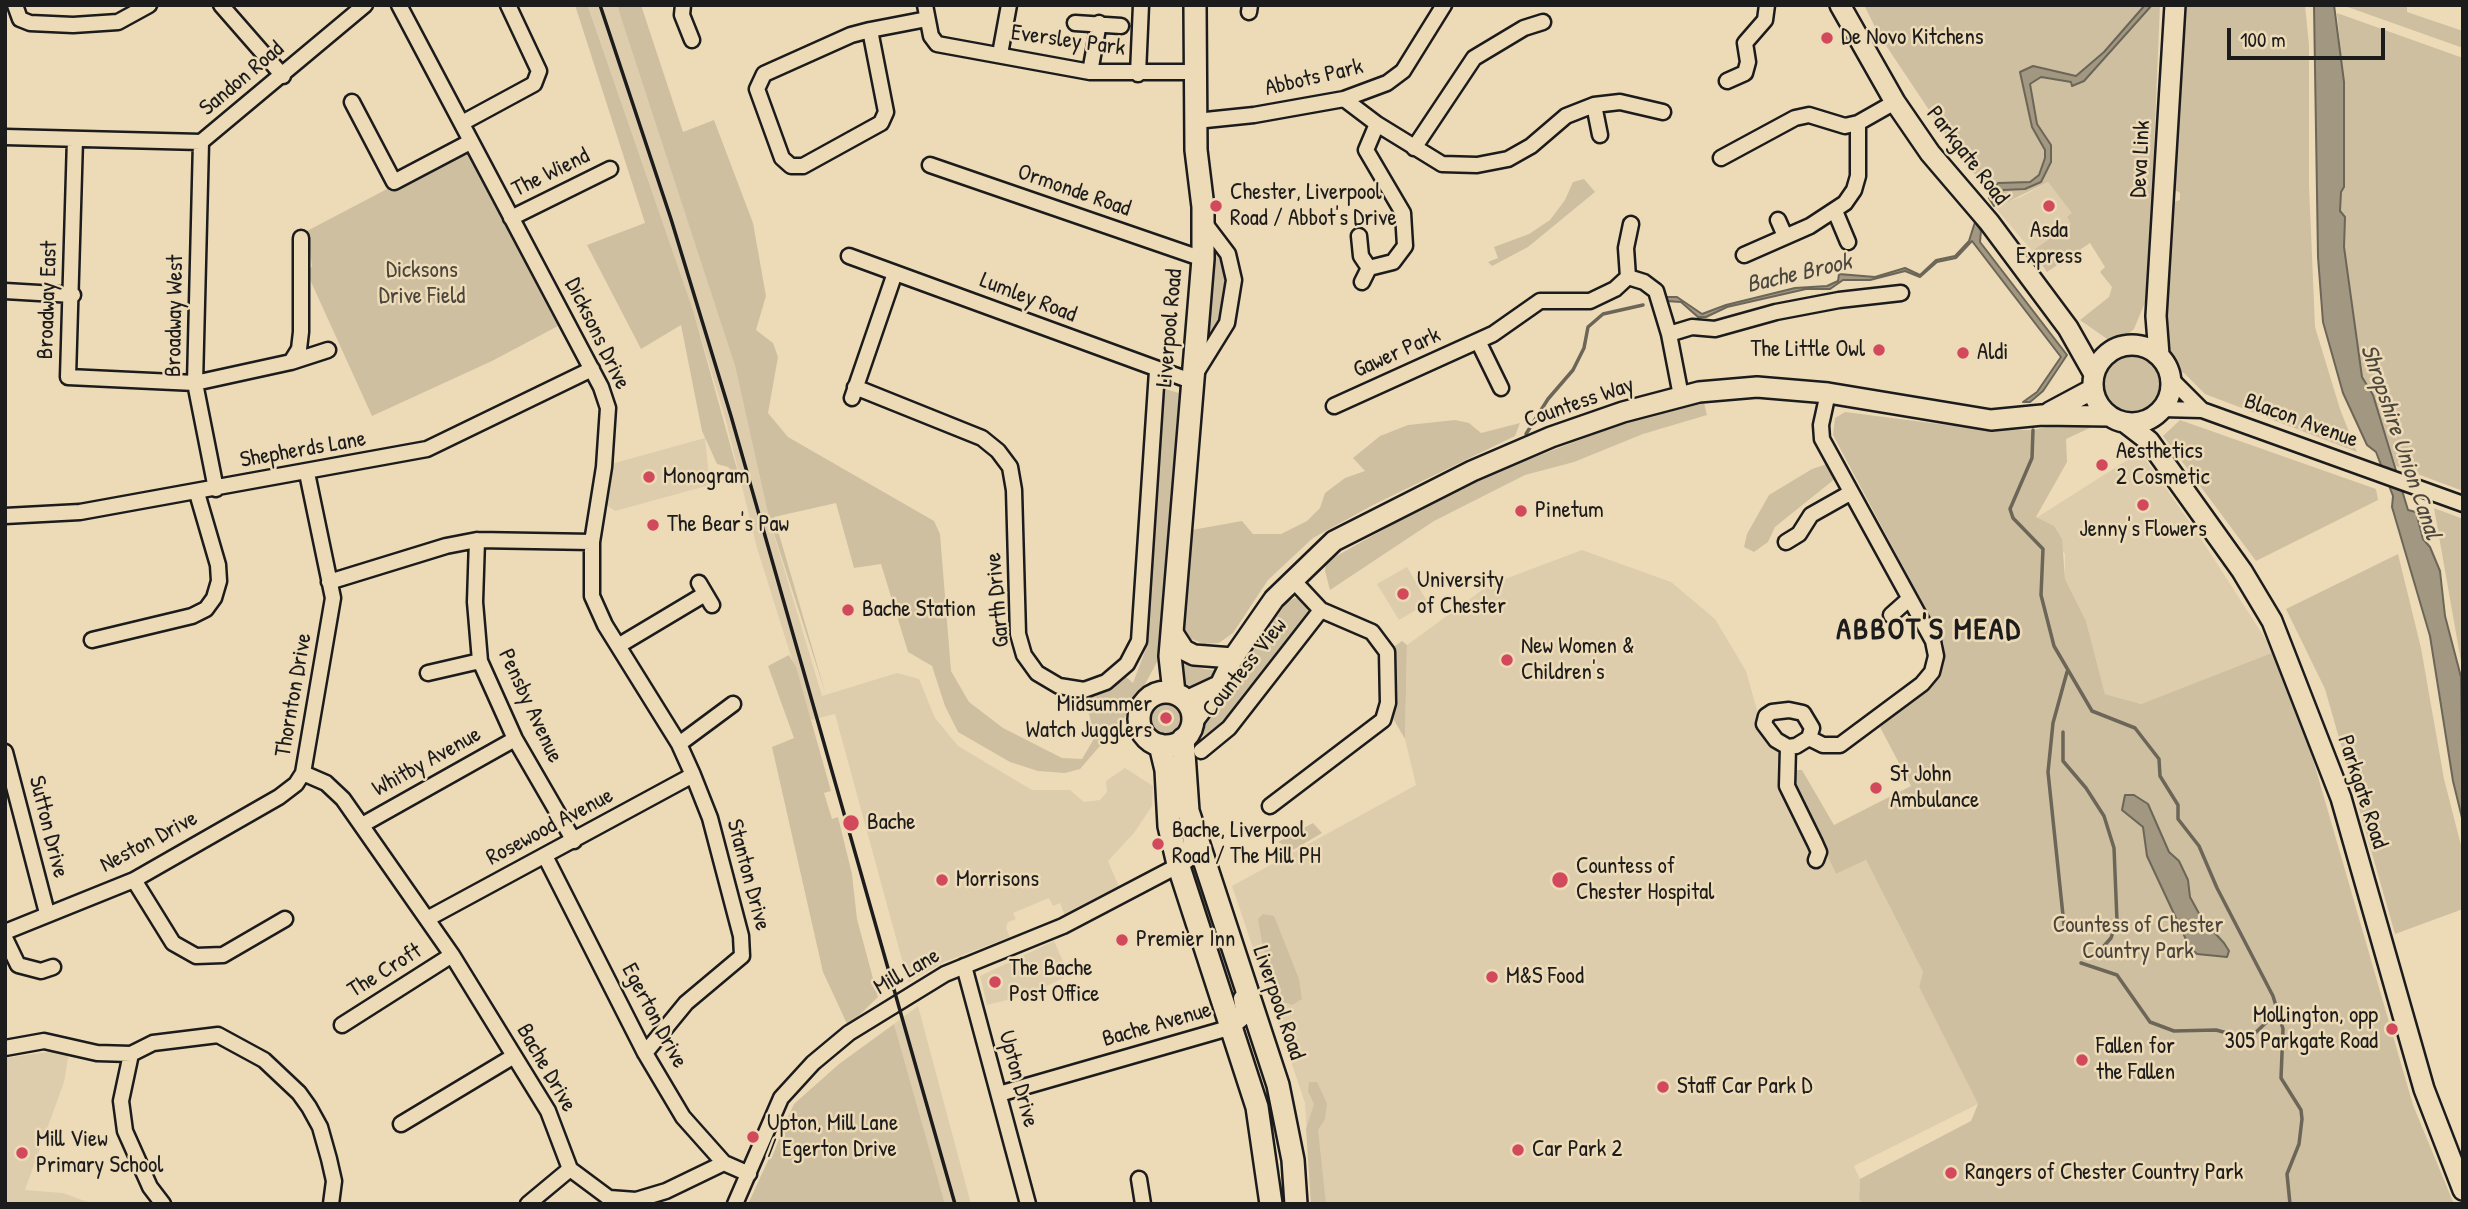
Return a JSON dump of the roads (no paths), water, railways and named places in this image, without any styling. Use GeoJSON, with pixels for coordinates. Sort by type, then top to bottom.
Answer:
{"type":"FeatureCollection","features":[{"type":"Feature","properties":{"kind":"highway","name":"Liverpool Road"},"geometry":{"type":"LineString","coordinates":[[1195,5],[1196,150],[1203,221],[1202,259],[1170,656],[1182,717],[1188,811],[1278,1085],[1293,1160],[1296,1204]]}},
{"type":"Feature","properties":{"kind":"highway"},"geometry":{"type":"LineString","coordinates":[[1142,706],[1182,717],[1175,744],[1160,745],[1146,737],[1139,720],[1142,706]]}},
{"type":"Feature","properties":{"kind":"highway"},"geometry":{"type":"LineString","coordinates":[[1160,745],[1166,770],[1169,826],[1178,864],[1257,1107],[1271,1204]]}},
{"type":"Feature","properties":{"kind":"main road","name":"Parkgate Road"},"geometry":{"type":"LineString","coordinates":[[1840,5],[1895,102],[1930,153],[1989,222],[2068,328],[2093,381]]}},
{"type":"Feature","properties":{"kind":"main road","name":"Deva Link"},"geometry":{"type":"LineString","coordinates":[[2159,355],[2156,316],[2175,5]]}},
{"type":"Feature","properties":{"kind":"main road"},"geometry":{"type":"LineString","coordinates":[[2156,316],[2141,335],[2119,348],[2093,381],[2096,400],[2118,420],[2156,414]]}},
{"type":"Feature","properties":{"kind":"main road","name":"Parkgate Road"},"geometry":{"type":"LineString","coordinates":[[2068,328],[2119,348]]}},
{"type":"Feature","properties":{"kind":"main road"},"geometry":{"type":"LineString","coordinates":[[2119,348],[2139,345],[2159,355],[2171,379],[2168,400],[2156,414],[2149,442]]}},
{"type":"Feature","properties":{"kind":"main road","name":"Countess Way"},"geometry":{"type":"LineString","coordinates":[[2042,415],[2093,381]]}},
{"type":"Feature","properties":{"kind":"main road","name":"Countess Way"},"geometry":{"type":"LineString","coordinates":[[1182,717],[1220,685],[1233,658],[1292,579],[1334,541],[1472,471],[1551,436],[1681,396],[1757,387],[1828,393],[1991,420],[2042,415],[2118,420]]}},
{"type":"Feature","properties":{"kind":"main road","name":"Parkgate Road"},"geometry":{"type":"LineString","coordinates":[[2118,420],[2149,442],[2242,571],[2272,621],[2295,673],[2342,799],[2424,1089],[2463,1190]]}},
{"type":"Feature","properties":{"kind":"main road"},"geometry":{"type":"LineString","coordinates":[[1172,633],[1184,650],[1194,655],[1233,658]]}},
{"type":"Feature","properties":{"kind":"street"},"geometry":{"type":"LineString","coordinates":[[15,5],[20,19],[30,23],[74,25],[118,22],[149,5]]}},
{"type":"Feature","properties":{"kind":"street"},"geometry":{"type":"LineString","coordinates":[[221,5],[283,76]]}},
{"type":"Feature","properties":{"kind":"street","name":"Sandon Road"},"geometry":{"type":"LineString","coordinates":[[5,136],[201,142],[365,5]]}},
{"type":"Feature","properties":{"kind":"street","name":"Dicksons Drive"},"geometry":{"type":"LineString","coordinates":[[399,5],[592,369],[608,408],[604,467],[592,542],[592,596],[618,646],[679,744],[693,775]]}},
{"type":"Feature","properties":{"kind":"street"},"geometry":{"type":"LineString","coordinates":[[462,123],[534,84],[539,71],[508,5]]}},
{"type":"Feature","properties":{"kind":"street"},"geometry":{"type":"LineString","coordinates":[[683,5],[682,15],[692,40]]}},
{"type":"Feature","properties":{"kind":"street"},"geometry":{"type":"LineString","coordinates":[[1000,54],[1009,5]]}},
{"type":"Feature","properties":{"kind":"street"},"geometry":{"type":"LineString","coordinates":[[1138,74],[1141,5]]}},
{"type":"Feature","properties":{"kind":"street","name":"Abbots Park"},"geometry":{"type":"LineString","coordinates":[[1196,121],[1254,115],[1344,99],[1387,83],[1403,71],[1444,5]]}},
{"type":"Feature","properties":{"kind":"street"},"geometry":{"type":"LineString","coordinates":[[1727,80],[1745,73],[1748,62],[1745,43],[1765,20],[1767,5]]}},
{"type":"Feature","properties":{"kind":"street"},"geometry":{"type":"LineString","coordinates":[[870,30],[886,112],[881,123],[803,166],[792,166],[782,158],[757,89],[758,81],[764,74],[850,35],[926,12]]}},
{"type":"Feature","properties":{"kind":"street","name":"Eversley Park"},"geometry":{"type":"LineString","coordinates":[[926,12],[931,36],[937,44],[1090,72],[1194,72]]}},
{"type":"Feature","properties":{"kind":"street"},"geometry":{"type":"LineString","coordinates":[[1414,148],[1474,58],[1524,28],[1543,22]]}},
{"type":"Feature","properties":{"kind":"street"},"geometry":{"type":"LineString","coordinates":[[1075,23],[1121,26]]}},
{"type":"Feature","properties":{"kind":"street"},"geometry":{"type":"LineString","coordinates":[[1090,72],[1099,23]]}},
{"type":"Feature","properties":{"kind":"street"},"geometry":{"type":"LineString","coordinates":[[1344,99],[1377,124],[1443,164],[1477,165],[1508,159],[1531,146],[1566,116],[1594,105],[1620,102],[1663,112]]}},
{"type":"Feature","properties":{"kind":"street"},"geometry":{"type":"LineString","coordinates":[[352,102],[394,182],[470,142]]}},
{"type":"Feature","properties":{"kind":"street"},"geometry":{"type":"LineString","coordinates":[[1721,158],[1802,116],[1845,126],[1895,102]]}},
{"type":"Feature","properties":{"kind":"street"},"geometry":{"type":"LineString","coordinates":[[1594,105],[1600,135]]}},
{"type":"Feature","properties":{"kind":"street"},"geometry":{"type":"LineString","coordinates":[[1744,256],[1835,211],[1854,190],[1858,176],[1858,122]]}},
{"type":"Feature","properties":{"kind":"street"},"geometry":{"type":"LineString","coordinates":[[1362,282],[1369,268],[1393,262],[1405,246],[1403,213],[1366,150],[1377,124]]}},
{"type":"Feature","properties":{"kind":"street","name":"Broadway East"},"geometry":{"type":"LineString","coordinates":[[75,139],[73,295],[68,377],[195,383]]}},
{"type":"Feature","properties":{"kind":"street","name":"Broadway West"},"geometry":{"type":"LineString","coordinates":[[201,142],[195,383],[216,489]]}},
{"type":"Feature","properties":{"kind":"street","name":"Ormonde Road"},"geometry":{"type":"LineString","coordinates":[[930,165],[1202,259]]}},
{"type":"Feature","properties":{"kind":"street","name":"The Wiend"},"geometry":{"type":"LineString","coordinates":[[511,218],[610,169]]}},
{"type":"Feature","properties":{"kind":"street"},"geometry":{"type":"LineString","coordinates":[[1835,211],[1848,241]]}},
{"type":"Feature","properties":{"kind":"street"},"geometry":{"type":"LineString","coordinates":[[1778,220],[1785,236]]}},
{"type":"Feature","properties":{"kind":"street"},"geometry":{"type":"LineString","coordinates":[[1191,381],[1227,323],[1234,280],[1228,254],[1203,221]]}},
{"type":"Feature","properties":{"kind":"street"},"geometry":{"type":"LineString","coordinates":[[1631,224],[1626,248],[1628,277],[1644,282],[1656,291],[1669,334],[1681,396]]}},
{"type":"Feature","properties":{"kind":"street"},"geometry":{"type":"LineString","coordinates":[[1359,236],[1361,256],[1369,268]]}},
{"type":"Feature","properties":{"kind":"street"},"geometry":{"type":"LineString","coordinates":[[291,362],[299,349],[301,332],[301,238]]}},
{"type":"Feature","properties":{"kind":"street","name":"Lumley Road"},"geometry":{"type":"LineString","coordinates":[[849,256],[1157,371],[1191,381]]}},
{"type":"Feature","properties":{"kind":"street","name":"Garth Drive"},"geometry":{"type":"LineString","coordinates":[[895,273],[853,393],[982,439],[998,451],[1010,467],[1014,490],[1018,634],[1024,654],[1037,673],[1059,686],[1084,690],[1106,682],[1127,664],[1139,641],[1157,371]]}},
{"type":"Feature","properties":{"kind":"street","name":"Gawer Park"},"geometry":{"type":"LineString","coordinates":[[1334,406],[1478,341],[1514,321],[1540,301],[1591,301],[1615,289],[1628,277]]}},
{"type":"Feature","properties":{"kind":"street"},"geometry":{"type":"LineString","coordinates":[[5,291],[73,295]]}},
{"type":"Feature","properties":{"kind":"street"},"geometry":{"type":"LineString","coordinates":[[1669,334],[1692,327],[1714,329],[1776,312],[1839,300],[1901,293]]}},
{"type":"Feature","properties":{"kind":"street","name":"Gawer Park"},"geometry":{"type":"LineString","coordinates":[[1478,341],[1501,388]]}},
{"type":"Feature","properties":{"kind":"street"},"geometry":{"type":"LineString","coordinates":[[195,383],[291,362],[328,350]]}},
{"type":"Feature","properties":{"kind":"street","name":"Shepherds Lane"},"geometry":{"type":"LineString","coordinates":[[5,516],[80,512],[427,450],[592,369]]}},
{"type":"Feature","properties":{"kind":"street","name":"Blacon Avenue"},"geometry":{"type":"LineString","coordinates":[[2171,379],[2202,410]]}},
{"type":"Feature","properties":{"kind":"street"},"geometry":{"type":"LineString","coordinates":[[1808,738],[1823,745],[1840,745],[1915,690],[1932,672],[1936,656],[1933,641],[1822,439],[1821,425],[1828,393]]}},
{"type":"Feature","properties":{"kind":"street","name":"Blacon Avenue"},"geometry":{"type":"LineString","coordinates":[[2156,414],[2202,410],[2463,504]]}},
{"type":"Feature","properties":{"kind":"street","name":"Thornton Drive"},"geometry":{"type":"LineString","coordinates":[[307,473],[333,598],[303,774],[335,791],[427,919]]}},
{"type":"Feature","properties":{"kind":"street"},"geometry":{"type":"LineString","coordinates":[[1786,542],[1799,534],[1811,515],[1850,492]]}},
{"type":"Feature","properties":{"kind":"street"},"geometry":{"type":"LineString","coordinates":[[92,640],[192,616],[206,609],[214,598],[219,581],[218,565],[197,493]]}},
{"type":"Feature","properties":{"kind":"street"},"geometry":{"type":"LineString","coordinates":[[329,582],[446,546],[477,540],[592,542]]}},
{"type":"Feature","properties":{"kind":"street","name":"Pensby Avenue"},"geometry":{"type":"LineString","coordinates":[[477,540],[475,602],[481,661],[515,739],[574,841]]}},
{"type":"Feature","properties":{"kind":"street"},"geometry":{"type":"LineString","coordinates":[[1270,806],[1382,720],[1388,703],[1387,652],[1372,632],[1321,610],[1292,579]]}},
{"type":"Feature","properties":{"kind":"street"},"geometry":{"type":"LineString","coordinates":[[618,646],[705,594]]}},
{"type":"Feature","properties":{"kind":"street"},"geometry":{"type":"LineString","coordinates":[[1891,615],[1909,598]]}},
{"type":"Feature","properties":{"kind":"street","name":"Countess View"},"geometry":{"type":"LineString","coordinates":[[1182,717],[1229,728],[1321,610]]}},
{"type":"Feature","properties":{"kind":"street"},"geometry":{"type":"LineString","coordinates":[[428,673],[481,661]]}},
{"type":"Feature","properties":{"kind":"street"},"geometry":{"type":"LineString","coordinates":[[679,744],[718,709],[733,704]]}},
{"type":"Feature","properties":{"kind":"street"},"geometry":{"type":"LineString","coordinates":[[1789,710],[1803,713],[1812,728],[1808,738],[1802,744],[1788,747],[1776,740],[1764,724],[1766,716],[1772,712],[1789,710]]}},
{"type":"Feature","properties":{"kind":"street","name":"Whitby Avenue"},"geometry":{"type":"LineString","coordinates":[[362,825],[515,739]]}},
{"type":"Feature","properties":{"kind":"street"},"geometry":{"type":"LineString","coordinates":[[1788,747],[1787,786],[1819,852],[1816,860]]}},
{"type":"Feature","properties":{"kind":"street","name":"Sutton Drive"},"geometry":{"type":"LineString","coordinates":[[5,752],[47,913]]}},
{"type":"Feature","properties":{"kind":"street","name":"Neston Drive"},"geometry":{"type":"LineString","coordinates":[[5,932],[134,880],[279,797],[296,784],[303,774]]}},
{"type":"Feature","properties":{"kind":"street","name":"Rosewood Avenue"},"geometry":{"type":"LineString","coordinates":[[427,919],[693,775]]}},
{"type":"Feature","properties":{"kind":"street","name":"Stanton Drive"},"geometry":{"type":"LineString","coordinates":[[645,1053],[657,1035],[686,1003],[742,956],[744,948],[710,818],[693,775]]}},
{"type":"Feature","properties":{"kind":"street"},"geometry":{"type":"LineString","coordinates":[[1178,864],[1191,857],[1188,811]]}},
{"type":"Feature","properties":{"kind":"street","name":"Egerton Drive"},"geometry":{"type":"LineString","coordinates":[[545,856],[645,1053],[683,1117],[724,1163],[749,1174]]}},
{"type":"Feature","properties":{"kind":"street","name":"Mill Lane"},"geometry":{"type":"LineString","coordinates":[[735,1204],[781,1098],[813,1063],[875,1016],[923,986],[964,966],[1063,926],[1178,864]]}},
{"type":"Feature","properties":{"kind":"street"},"geometry":{"type":"LineString","coordinates":[[134,880],[173,943],[196,956],[223,956],[285,919]]}},
{"type":"Feature","properties":{"kind":"street","name":"Bache Drive"},"geometry":{"type":"LineString","coordinates":[[427,919],[548,1111],[570,1169]]}},
{"type":"Feature","properties":{"kind":"street","name":"Bache Avenue"},"geometry":{"type":"LineString","coordinates":[[999,1094],[1240,1023],[1245,1010],[1234,976],[1228,936]]}},
{"type":"Feature","properties":{"kind":"street"},"geometry":{"type":"LineString","coordinates":[[5,938],[18,965],[41,971],[53,967]]}},
{"type":"Feature","properties":{"kind":"street","name":"The Croft"},"geometry":{"type":"LineString","coordinates":[[342,1025],[452,955]]}},
{"type":"Feature","properties":{"kind":"street","name":"Upton Drive"},"geometry":{"type":"LineString","coordinates":[[964,966],[1028,1204]]}},
{"type":"Feature","properties":{"kind":"street"},"geometry":{"type":"LineString","coordinates":[[635,1032],[657,1035]]}},
{"type":"Feature","properties":{"kind":"street"},"geometry":{"type":"LineString","coordinates":[[5,1048],[44,1041],[97,1053],[131,1054],[153,1043],[218,1035],[264,1060],[299,1093],[320,1127],[334,1181],[331,1204]]}},
{"type":"Feature","properties":{"kind":"street"},"geometry":{"type":"LineString","coordinates":[[131,1054],[121,1101],[125,1131],[150,1187],[163,1204]]}},
{"type":"Feature","properties":{"kind":"street"},"geometry":{"type":"LineString","coordinates":[[401,1124],[514,1056]]}},
{"type":"Feature","properties":{"kind":"street"},"geometry":{"type":"LineString","coordinates":[[528,1204],[570,1169],[609,1198],[636,1200],[666,1192],[724,1163]]}},
{"type":"Feature","properties":{"kind":"street"},"geometry":{"type":"LineString","coordinates":[[1139,1179],[1143,1204]]}},
{"type":"Feature","properties":{"kind":"waterway","name":"Bache Brook"},"geometry":{"type":"LineString","coordinates":[[1526,434],[1548,399],[1573,370],[1584,348],[1588,327],[1603,314],[1643,305]]}},
{"type":"Feature","properties":{"kind":"waterway"},"geometry":{"type":"LineString","coordinates":[[2033,430],[2032,458],[2010,509],[2013,518],[2043,549],[2041,595],[2054,646],[2092,711],[2135,728],[2159,759],[2160,776],[2178,805],[2178,819],[2199,846],[2217,888],[2273,996],[2283,1029],[2281,1078],[2301,1110],[2302,1119],[2299,1144],[2287,1174],[2290,1204]]}},
{"type":"Feature","properties":{"kind":"waterway"},"geometry":{"type":"LineString","coordinates":[[2064,925],[2048,772],[2053,723],[2067,672]]}},
{"type":"Feature","properties":{"kind":"waterway"},"geometry":{"type":"LineString","coordinates":[[2063,732],[2063,761],[2086,788],[2104,816],[2114,848],[2117,921],[2111,938],[2096,955]]}},
{"type":"Feature","properties":{"kind":"waterway"},"geometry":{"type":"LineString","coordinates":[[2081,963],[2117,975],[2150,1022],[2174,1031],[2216,1030],[2249,1039],[2277,1012]]}},
{"type":"Feature","properties":{"kind":"railway"},"geometry":{"type":"LineString","coordinates":[[600,5],[671,219],[731,416],[955,1204]]}},
{"type":"Feature","properties":{"kind":"place","name":"De Novo Kitchens"},"geometry":{"type":"Point","coordinates":[1827,38]}},
{"type":"Feature","properties":{"kind":"place","name":"Chester, Liverpool Road / Abbot's Drive"},"geometry":{"type":"Point","coordinates":[1216,206]}},
{"type":"Feature","properties":{"kind":"place","name":"Asda Express"},"geometry":{"type":"Point","coordinates":[2049,206]}},
{"type":"Feature","properties":{"kind":"place","name":"The Little Owl"},"geometry":{"type":"Point","coordinates":[1879,350]}},
{"type":"Feature","properties":{"kind":"place","name":"Aldi"},"geometry":{"type":"Point","coordinates":[1963,353]}},
{"type":"Feature","properties":{"kind":"place","name":"Aesthetics 2 Cosmetic"},"geometry":{"type":"Point","coordinates":[2102,465]}},
{"type":"Feature","properties":{"kind":"place","name":"Monogram"},"geometry":{"type":"Point","coordinates":[649,477]}},
{"type":"Feature","properties":{"kind":"place","name":"Jenny's Flowers"},"geometry":{"type":"Point","coordinates":[2143,505]}},
{"type":"Feature","properties":{"kind":"place","name":"Pinetum"},"geometry":{"type":"Point","coordinates":[1521,511]}},
{"type":"Feature","properties":{"kind":"place","name":"The Bear's Paw"},"geometry":{"type":"Point","coordinates":[653,525]}},
{"type":"Feature","properties":{"kind":"place","name":"University of Chester"},"geometry":{"type":"Point","coordinates":[1403,594]}},
{"type":"Feature","properties":{"kind":"place","name":"Bache Station"},"geometry":{"type":"Point","coordinates":[848,610]}},
{"type":"Feature","properties":{"kind":"place","name":"New Women & Children's"},"geometry":{"type":"Point","coordinates":[1507,660]}},
{"type":"Feature","properties":{"kind":"place","name":"Midsummer Watch Jugglers"},"geometry":{"type":"Point","coordinates":[1166,718]}},
{"type":"Feature","properties":{"kind":"place","name":"St John Ambulance"},"geometry":{"type":"Point","coordinates":[1876,788]}},
{"type":"Feature","properties":{"kind":"place","name":"Bache"},"geometry":{"type":"Point","coordinates":[851,823]}},
{"type":"Feature","properties":{"kind":"place","name":"Bache, Liverpool Road / The Mill PH"},"geometry":{"type":"Point","coordinates":[1158,844]}},
{"type":"Feature","properties":{"kind":"place","name":"Morrisons"},"geometry":{"type":"Point","coordinates":[942,880]}},
{"type":"Feature","properties":{"kind":"place","name":"Countess of Chester Hospital"},"geometry":{"type":"Point","coordinates":[1560,880]}},
{"type":"Feature","properties":{"kind":"place","name":"Premier Inn"},"geometry":{"type":"Point","coordinates":[1122,940]}},
{"type":"Feature","properties":{"kind":"place","name":"M&S Food"},"geometry":{"type":"Point","coordinates":[1492,977]}},
{"type":"Feature","properties":{"kind":"place","name":"The Bache Post Office"},"geometry":{"type":"Point","coordinates":[995,982]}},
{"type":"Feature","properties":{"kind":"place","name":"Mollington, opp 305 Parkgate Road"},"geometry":{"type":"Point","coordinates":[2392,1029]}},
{"type":"Feature","properties":{"kind":"place","name":"Fallen for the Fallen"},"geometry":{"type":"Point","coordinates":[2082,1060]}},
{"type":"Feature","properties":{"kind":"place","name":"Staff Car Park D"},"geometry":{"type":"Point","coordinates":[1663,1087]}},
{"type":"Feature","properties":{"kind":"place","name":"Upton, Mill Lane / Egerton Drive"},"geometry":{"type":"Point","coordinates":[753,1137]}},
{"type":"Feature","properties":{"kind":"place","name":"Car Park 2"},"geometry":{"type":"Point","coordinates":[1518,1150]}},
{"type":"Feature","properties":{"kind":"place","name":"Mill View Primary School"},"geometry":{"type":"Point","coordinates":[22,1153]}},
{"type":"Feature","properties":{"kind":"place","name":"Rangers of Chester Country Park"},"geometry":{"type":"Point","coordinates":[1951,1173]}},
{"type":"Feature","properties":{"kind":"district","name":"ABBOT'S MEAD"},"geometry":{"type":"Point","coordinates":[1929,631]}},
{"type":"Feature","properties":{"kind":"park label","name":"Dicksons Drive Field"},"geometry":{"type":"Point","coordinates":[422,284]}},
{"type":"Feature","properties":{"kind":"park label","name":"Countess of Chester Country Park"},"geometry":{"type":"Point","coordinates":[2138,939]}},
{"type":"Feature","properties":{"kind":"water label","name":"Shropshire Union Canal"},"geometry":{"type":"Point","coordinates":[2400,442]}}]}
